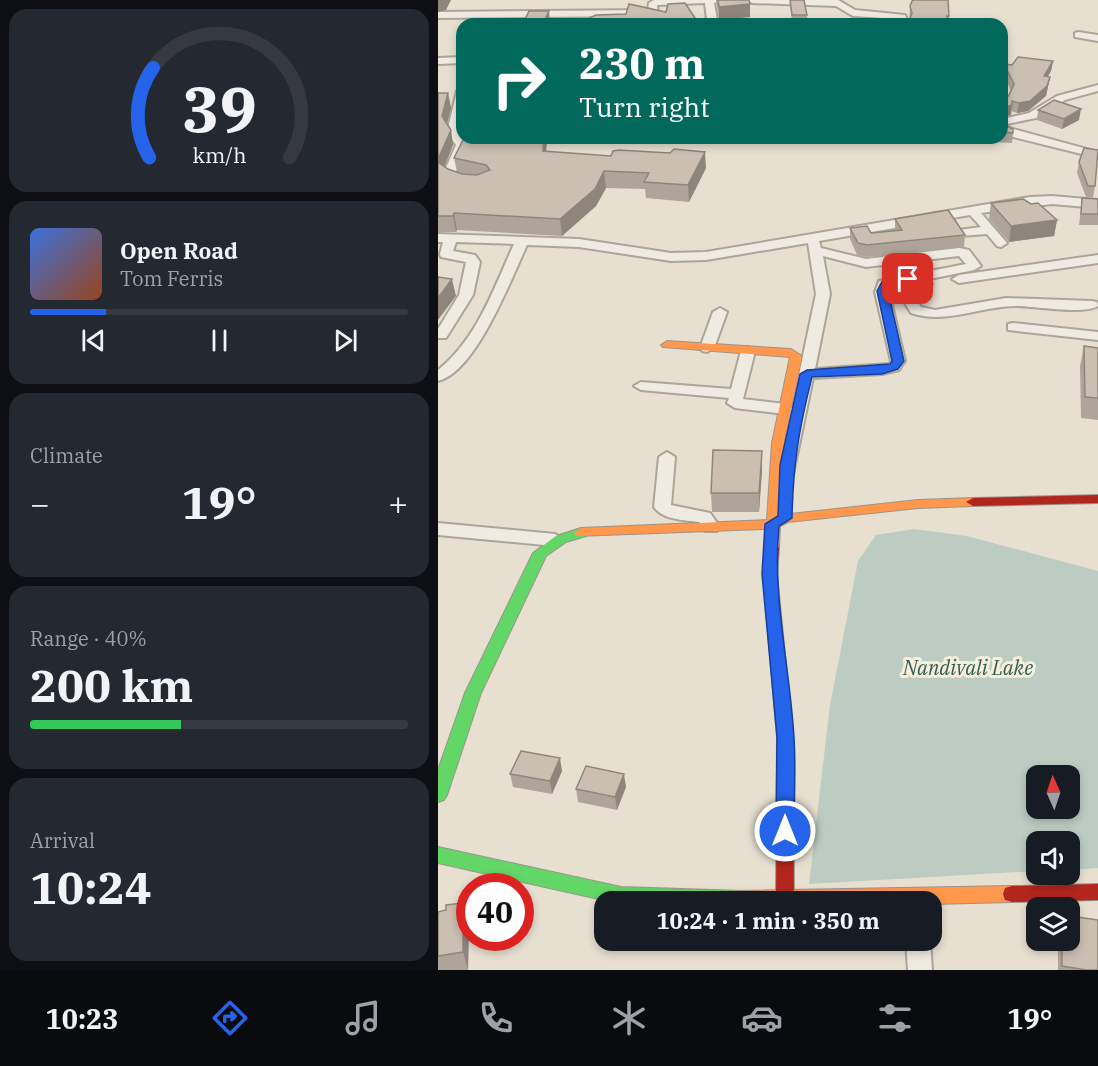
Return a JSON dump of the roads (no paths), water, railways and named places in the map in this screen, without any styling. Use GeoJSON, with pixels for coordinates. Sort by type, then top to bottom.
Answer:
{"type":"FeatureCollection","features":[{"type":"Feature","properties":{"kind":"street"},"geometry":{"type":"LineString","coordinates":[[709,0],[711,15],[724,10]]}},
{"type":"Feature","properties":{"kind":"street"},"geometry":{"type":"LineString","coordinates":[[438,15],[653,13],[653,3],[657,2],[720,0]]}},
{"type":"Feature","properties":{"kind":"street"},"geometry":{"type":"LineString","coordinates":[[752,0],[838,1],[853,13],[902,18]]}},
{"type":"Feature","properties":{"kind":"street"},"geometry":{"type":"LineString","coordinates":[[640,17],[663,18]]}},
{"type":"Feature","properties":{"kind":"street"},"geometry":{"type":"LineString","coordinates":[[1078,35],[1098,38]]}},
{"type":"Feature","properties":{"kind":"street"},"geometry":{"type":"LineString","coordinates":[[438,62],[456,60]]}},
{"type":"Feature","properties":{"kind":"street"},"geometry":{"type":"LineString","coordinates":[[1008,121],[1032,116],[1061,98],[1098,88]]}},
{"type":"Feature","properties":{"kind":"street"},"geometry":{"type":"LineString","coordinates":[[456,122],[452,132],[456,137]]}},
{"type":"Feature","properties":{"kind":"street"},"geometry":{"type":"LineString","coordinates":[[1008,131],[1098,155]]}},
{"type":"Feature","properties":{"kind":"street"},"geometry":{"type":"LineString","coordinates":[[461,144],[448,177],[454,182],[474,185]]}},
{"type":"Feature","properties":{"kind":"street"},"geometry":{"type":"LineString","coordinates":[[441,335],[466,295],[473,262],[470,258],[446,254],[444,238],[579,243],[671,257],[706,256],[814,244],[1041,200],[1098,204]]}},
{"type":"Feature","properties":{"kind":"street"},"geometry":{"type":"LineString","coordinates":[[974,212],[1001,243]]}},
{"type":"Feature","properties":{"kind":"street"},"geometry":{"type":"LineString","coordinates":[[963,233],[990,230]]}},
{"type":"Feature","properties":{"kind":"street"},"geometry":{"type":"LineString","coordinates":[[438,377],[452,368],[472,342],[522,241]]}},
{"type":"Feature","properties":{"kind":"street"},"geometry":{"type":"LineString","coordinates":[[785,891],[785,737],[770,574],[787,465],[823,294],[814,244]]}},
{"type":"Feature","properties":{"kind":"street"},"geometry":{"type":"LineString","coordinates":[[807,374],[882,370],[894,367],[898,361],[882,291],[884,284],[974,266],[964,253],[959,252],[866,263],[814,244]]}},
{"type":"Feature","properties":{"kind":"street"},"geometry":{"type":"LineString","coordinates":[[1092,305],[993,303],[938,315],[916,310],[905,292],[916,286],[1098,259]]}},
{"type":"Feature","properties":{"kind":"street"},"geometry":{"type":"LineString","coordinates":[[707,348],[720,312]]}},
{"type":"Feature","properties":{"kind":"street"},"geometry":{"type":"LineString","coordinates":[[1013,327],[1098,336]]}},
{"type":"Feature","properties":{"kind":"street"},"geometry":{"type":"LineString","coordinates":[[667,345],[791,353],[796,356],[778,443],[779,521]]}},
{"type":"Feature","properties":{"kind":"street"},"geometry":{"type":"LineString","coordinates":[[748,351],[736,394],[735,400],[738,405],[785,409]]}},
{"type":"Feature","properties":{"kind":"street"},"geometry":{"type":"LineString","coordinates":[[641,386],[736,394]]}},
{"type":"Feature","properties":{"kind":"street"},"geometry":{"type":"LineString","coordinates":[[667,456],[662,507],[671,512],[704,517],[711,527]]}},
{"type":"Feature","properties":{"kind":"street"},"geometry":{"type":"LineString","coordinates":[[438,530],[555,540],[579,532],[711,527],[918,504],[1098,499]]}},
{"type":"Feature","properties":{"kind":"street"},"geometry":{"type":"LineString","coordinates":[[438,795],[473,693],[540,554],[555,540]]}},
{"type":"Feature","properties":{"kind":"street"},"geometry":{"type":"LineString","coordinates":[[438,855],[603,891]]}},
{"type":"Feature","properties":{"kind":"street"},"geometry":{"type":"LineString","coordinates":[[942,898],[1098,892]]}},
{"type":"Feature","properties":{"kind":"street"},"geometry":{"type":"LineString","coordinates":[[919,951],[920,970]]}},
{"type":"Feature","properties":{"kind":"water","name":"Nandivali Lake"},"geometry":{"type":"Polygon","coordinates":[[[914,529],[967,536],[1098,571],[1098,868],[1080,869],[1080,831],[1026,831],[1026,872],[809,884],[830,705],[858,561],[876,535],[914,529]]]}}]}
